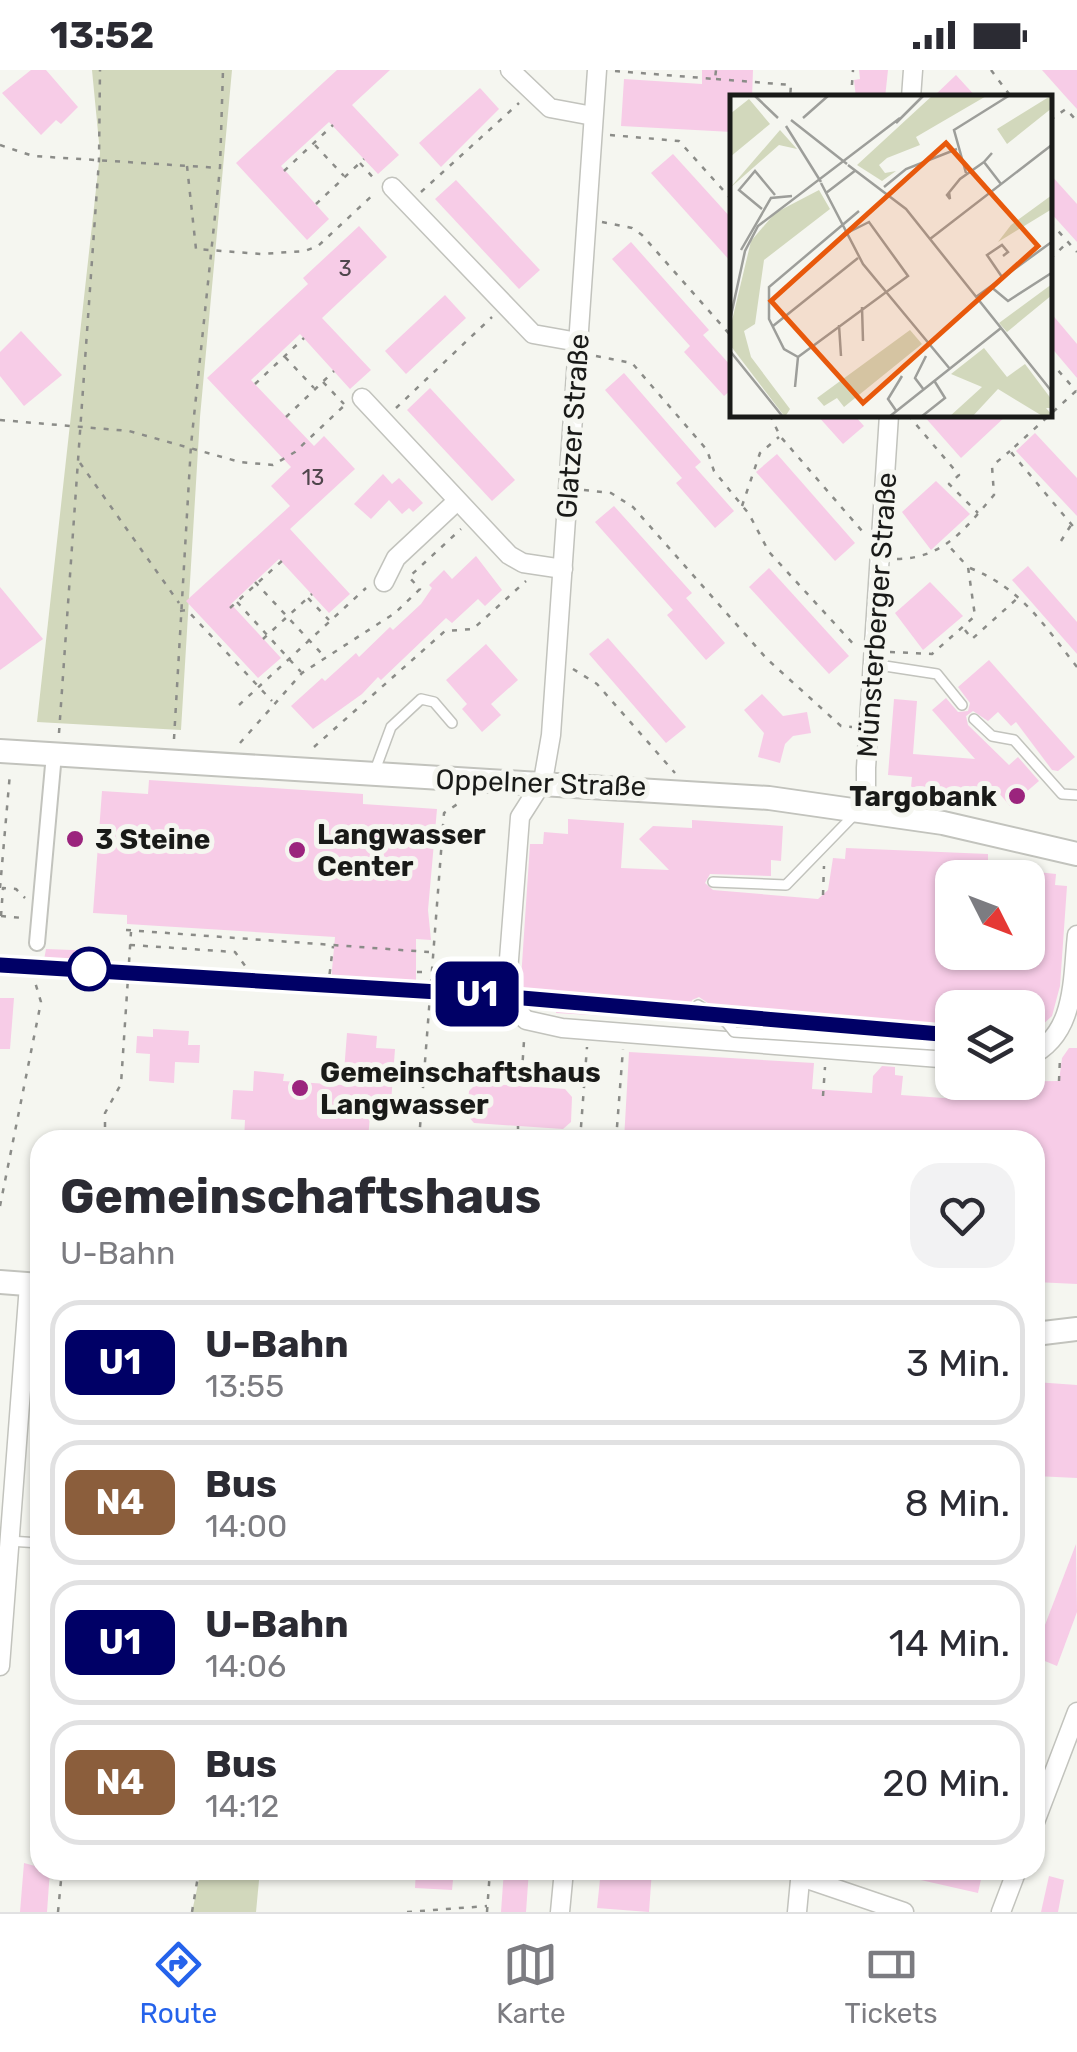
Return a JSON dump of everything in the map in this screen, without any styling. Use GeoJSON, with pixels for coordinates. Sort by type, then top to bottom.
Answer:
{"type":"FeatureCollection","features":[{"type":"Feature","properties":{"kind":"street"},"geometry":{"type":"LineString","coordinates":[[510,70],[550,108],[593,125]]}},
{"type":"Feature","properties":{"kind":"street","name":"Glatzer Straße"},"geometry":{"type":"LineString","coordinates":[[597,70],[557,664],[542,781],[520,817],[506,998],[526,1020],[562,1028],[935,1059]]}},
{"type":"Feature","properties":{"kind":"street"},"geometry":{"type":"LineString","coordinates":[[911,95],[913,70]]}},
{"type":"Feature","properties":{"kind":"street"},"geometry":{"type":"LineString","coordinates":[[387,186],[533,334],[578,348]]}},
{"type":"Feature","properties":{"kind":"street"},"geometry":{"type":"LineString","coordinates":[[354,402],[382,420],[509,554],[542,567],[563,570]]}},
{"type":"Feature","properties":{"kind":"street","name":"Münsterberger Straße"},"geometry":{"type":"LineString","coordinates":[[868,810],[868,728],[890,418]]}},
{"type":"Feature","properties":{"kind":"street"},"geometry":{"type":"LineString","coordinates":[[384,582],[396,558],[457,501]]}},
{"type":"Feature","properties":{"kind":"street","name":"Oppelner Straße"},"geometry":{"type":"LineString","coordinates":[[6,752],[373,776],[542,781],[868,810],[1077,854]]}},
{"type":"Feature","properties":{"kind":"street"},"geometry":{"type":"LineString","coordinates":[[37,942],[54,754]]}},
{"type":"Feature","properties":{"kind":"street"},"geometry":{"type":"LineString","coordinates":[[1045,1045],[1056,1037],[1068,1014],[1077,935]]}},
{"type":"Feature","properties":{"kind":"street"},"geometry":{"type":"LineString","coordinates":[[0,1282],[30,1285]]}},
{"type":"Feature","properties":{"kind":"street"},"geometry":{"type":"LineString","coordinates":[[0,1666],[9,1541],[8,1425],[30,1307]]}},
{"type":"Feature","properties":{"kind":"street"},"geometry":{"type":"LineString","coordinates":[[1045,1333],[1077,1329]]}},
{"type":"Feature","properties":{"kind":"street"},"geometry":{"type":"LineString","coordinates":[[1045,1796],[1077,1712]]}},
{"type":"Feature","properties":{"kind":"street"},"geometry":{"type":"LineString","coordinates":[[560,1912],[563,1880]]}},
{"type":"Feature","properties":{"kind":"street"},"geometry":{"type":"LineString","coordinates":[[797,1912],[800,1880]]}},
{"type":"Feature","properties":{"kind":"street"},"geometry":{"type":"LineString","coordinates":[[819,1880],[904,1912]]}},
{"type":"Feature","properties":{"kind":"street"},"geometry":{"type":"LineString","coordinates":[[1001,1912],[1013,1880]]}},
{"type":"Feature","properties":{"kind":"lane"},"geometry":{"type":"LineString","coordinates":[[873,656],[937,674],[962,705]]}},
{"type":"Feature","properties":{"kind":"lane"},"geometry":{"type":"LineString","coordinates":[[373,776],[390,726],[422,699],[434,702],[452,723]]}},
{"type":"Feature","properties":{"kind":"lane"},"geometry":{"type":"LineString","coordinates":[[974,718],[992,736],[1014,740],[1062,794],[1077,796]]}},
{"type":"Feature","properties":{"kind":"lane"},"geometry":{"type":"LineString","coordinates":[[713,882],[786,886],[868,810]]}},
{"type":"Feature","properties":{"kind":"lane"},"geometry":{"type":"LineString","coordinates":[[698,1005],[726,1022],[734,1032],[935,1045]]}},
{"type":"Feature","properties":{"kind":"lane"},"geometry":{"type":"LineString","coordinates":[[717,1040],[739,1023]]}},
{"type":"Feature","properties":{"kind":"lane"},"geometry":{"type":"LineString","coordinates":[[9,1541],[30,1542]]}},
{"type":"Feature","properties":{"kind":"path"},"geometry":{"type":"LineString","coordinates":[[54,754],[81,429],[99,160],[100,70]]}},
{"type":"Feature","properties":{"kind":"path"},"geometry":{"type":"LineString","coordinates":[[174,739],[191,445],[220,168],[223,70]]}},
{"type":"Feature","properties":{"kind":"path"},"geometry":{"type":"LineString","coordinates":[[597,70],[791,85],[790,95]]}},
{"type":"Feature","properties":{"kind":"path"},"geometry":{"type":"LineString","coordinates":[[715,79],[716,70]]}},
{"type":"Feature","properties":{"kind":"path"},"geometry":{"type":"LineString","coordinates":[[851,95],[853,70]]}},
{"type":"Feature","properties":{"kind":"path"},"geometry":{"type":"LineString","coordinates":[[990,70],[1010,95]]}},
{"type":"Feature","properties":{"kind":"path"},"geometry":{"type":"LineString","coordinates":[[408,204],[531,92]]}},
{"type":"Feature","properties":{"kind":"path"},"geometry":{"type":"LineString","coordinates":[[1052,119],[1066,110],[1077,121]]}},
{"type":"Feature","properties":{"kind":"path"},"geometry":{"type":"LineString","coordinates":[[593,125],[679,140],[730,198]]}},
{"type":"Feature","properties":{"kind":"path"},"geometry":{"type":"LineString","coordinates":[[284,170],[332,126]]}},
{"type":"Feature","properties":{"kind":"path"},"geometry":{"type":"LineString","coordinates":[[313,144],[344,177]]}},
{"type":"Feature","properties":{"kind":"path"},"geometry":{"type":"LineString","coordinates":[[0,145],[33,156],[220,168]]}},
{"type":"Feature","properties":{"kind":"path"},"geometry":{"type":"LineString","coordinates":[[187,166],[196,248],[305,251],[318,246],[387,186],[362,161],[316,204]]}},
{"type":"Feature","properties":{"kind":"path"},"geometry":{"type":"LineString","coordinates":[[586,219],[632,228],[642,235],[730,335]]}},
{"type":"Feature","properties":{"kind":"path"},"geometry":{"type":"LineString","coordinates":[[1052,224],[1077,252]]}},
{"type":"Feature","properties":{"kind":"path"},"geometry":{"type":"LineString","coordinates":[[1052,257],[1068,242]]}},
{"type":"Feature","properties":{"kind":"path"},"geometry":{"type":"LineString","coordinates":[[382,420],[504,305]]}},
{"type":"Feature","properties":{"kind":"path"},"geometry":{"type":"LineString","coordinates":[[255,384],[304,338]]}},
{"type":"Feature","properties":{"kind":"path"},"geometry":{"type":"LineString","coordinates":[[578,348],[632,364],[707,450],[714,471],[742,506],[769,552],[873,656],[932,654],[964,629],[974,616],[968,567]]}},
{"type":"Feature","properties":{"kind":"path"},"geometry":{"type":"LineString","coordinates":[[284,356],[315,389]]}},
{"type":"Feature","properties":{"kind":"path"},"geometry":{"type":"LineString","coordinates":[[1052,363],[1077,391],[1052,414]]}},
{"type":"Feature","properties":{"kind":"path"},"geometry":{"type":"LineString","coordinates":[[286,416],[334,371]]}},
{"type":"Feature","properties":{"kind":"path"},"geometry":{"type":"LineString","coordinates":[[0,420],[130,431],[191,445],[240,462],[273,465],[295,452],[354,402],[323,382]]}},
{"type":"Feature","properties":{"kind":"path"},"geometry":{"type":"LineString","coordinates":[[911,418],[959,476],[949,484],[978,514]]}},
{"type":"Feature","properties":{"kind":"path"},"geometry":{"type":"LineString","coordinates":[[1034,418],[1040,425]]}},
{"type":"Feature","properties":{"kind":"path"},"geometry":{"type":"LineString","coordinates":[[1048,418],[1010,451],[1077,530]]}},
{"type":"Feature","properties":{"kind":"path"},"geometry":{"type":"LineString","coordinates":[[742,506],[760,453],[780,436]]}},
{"type":"Feature","properties":{"kind":"path"},"geometry":{"type":"LineString","coordinates":[[78,460],[180,604]]}},
{"type":"Feature","properties":{"kind":"path"},"geometry":{"type":"LineString","coordinates":[[569,488],[611,493],[633,507],[766,658],[841,726],[868,728]]}},
{"type":"Feature","properties":{"kind":"path"},"geometry":{"type":"LineString","coordinates":[[240,744],[302,673],[408,601],[420,589],[409,578],[473,518]]}},
{"type":"Feature","properties":{"kind":"path"},"geometry":{"type":"LineString","coordinates":[[1061,541],[1071,524]]}},
{"type":"Feature","properties":{"kind":"path"},"geometry":{"type":"LineString","coordinates":[[947,544],[968,567],[1004,582],[1020,596],[1077,667]]}},
{"type":"Feature","properties":{"kind":"path"},"geometry":{"type":"LineString","coordinates":[[230,608],[284,558]]}},
{"type":"Feature","properties":{"kind":"path"},"geometry":{"type":"LineString","coordinates":[[314,747],[444,631],[474,630],[542,567]]}},
{"type":"Feature","properties":{"kind":"path"},"geometry":{"type":"LineString","coordinates":[[239,705],[369,584],[384,582]]}},
{"type":"Feature","properties":{"kind":"path"},"geometry":{"type":"LineString","coordinates":[[256,583],[324,656]]}},
{"type":"Feature","properties":{"kind":"path"},"geometry":{"type":"LineString","coordinates":[[265,637],[310,596],[330,621]]}},
{"type":"Feature","properties":{"kind":"path"},"geometry":{"type":"LineString","coordinates":[[964,629],[972,639],[1020,596]]}},
{"type":"Feature","properties":{"kind":"path"},"geometry":{"type":"LineString","coordinates":[[237,602],[302,673]]}},
{"type":"Feature","properties":{"kind":"path"},"geometry":{"type":"LineString","coordinates":[[180,612],[187,610],[274,702]]}},
{"type":"Feature","properties":{"kind":"path"},"geometry":{"type":"LineString","coordinates":[[557,664],[588,676],[678,776]]}},
{"type":"Feature","properties":{"kind":"path"},"geometry":{"type":"LineString","coordinates":[[6,752],[0,916],[39,913]]}},
{"type":"Feature","properties":{"kind":"path"},"geometry":{"type":"LineString","coordinates":[[421,1130],[429,972],[444,813],[458,800],[475,800]]}},
{"type":"Feature","properties":{"kind":"path"},"geometry":{"type":"LineString","coordinates":[[823,894],[824,862]]}},
{"type":"Feature","properties":{"kind":"path"},"geometry":{"type":"LineString","coordinates":[[1,888],[16,889],[39,913]]}},
{"type":"Feature","properties":{"kind":"path"},"geometry":{"type":"LineString","coordinates":[[104,1130],[104,1113],[121,1084],[128,930],[431,952]]}},
{"type":"Feature","properties":{"kind":"path"},"geometry":{"type":"LineString","coordinates":[[0,1206],[41,1002],[37,942]]}},
{"type":"Feature","properties":{"kind":"path"},"geometry":{"type":"LineString","coordinates":[[328,990],[333,944]]}},
{"type":"Feature","properties":{"kind":"path"},"geometry":{"type":"LineString","coordinates":[[130,945],[235,952],[259,984],[429,999]]}},
{"type":"Feature","properties":{"kind":"path"},"geometry":{"type":"LineString","coordinates":[[36,960],[43,960]]}},
{"type":"Feature","properties":{"kind":"path"},"geometry":{"type":"LineString","coordinates":[[320,971],[330,972]]}},
{"type":"Feature","properties":{"kind":"path"},"geometry":{"type":"LineString","coordinates":[[417,972],[429,972]]}},
{"type":"Feature","properties":{"kind":"path"},"geometry":{"type":"LineString","coordinates":[[521,1086],[524,1041]]}},
{"type":"Feature","properties":{"kind":"path"},"geometry":{"type":"LineString","coordinates":[[580,1130],[587,1045]]}},
{"type":"Feature","properties":{"kind":"path"},"geometry":{"type":"LineString","coordinates":[[617,1130],[624,1048]]}},
{"type":"Feature","properties":{"kind":"path"},"geometry":{"type":"LineString","coordinates":[[1059,1082],[1062,1051]]}},
{"type":"Feature","properties":{"kind":"path"},"geometry":{"type":"LineString","coordinates":[[823,1096],[825,1064]]}},
{"type":"Feature","properties":{"kind":"path"},"geometry":{"type":"LineString","coordinates":[[58,1912],[61,1880]]}},
{"type":"Feature","properties":{"kind":"path"},"geometry":{"type":"LineString","coordinates":[[192,1912],[197,1880]]}},
{"type":"Feature","properties":{"kind":"path"},"geometry":{"type":"LineString","coordinates":[[407,1912],[487,1909],[489,1880]]}},
{"type":"Feature","properties":{"kind":"green space"},"geometry":{"type":"Polygon","coordinates":[[[92,70],[232,70],[200,417],[181,730],[37,722],[100,153],[92,70]]]}},
{"type":"Feature","properties":{"kind":"green space"},"geometry":{"type":"Polygon","coordinates":[[[199,1880],[259,1880],[256,1912],[192,1912],[199,1880]]]}},
{"type":"Feature","properties":{"kind":"building"},"geometry":{"type":"Polygon","coordinates":[[[31,70],[46,70],[78,107],[61,124],[56,120],[41,135],[2,93],[31,70]]]}},
{"type":"Feature","properties":{"kind":"building"},"geometry":{"type":"Polygon","coordinates":[[[337,70],[390,70],[352,105],[399,155],[378,174],[329,122],[281,166],[329,219],[307,240],[236,163],[337,70]]]}},
{"type":"Feature","properties":{"kind":"building"},"geometry":{"type":"Polygon","coordinates":[[[702,70],[753,70],[752,95],[730,95],[730,132],[621,126],[624,79],[702,84],[702,70]]]}},
{"type":"Feature","properties":{"kind":"building"},"geometry":{"type":"Polygon","coordinates":[[[859,70],[888,70],[885,95],[856,95],[854,80],[860,79],[859,70]]]}},
{"type":"Feature","properties":{"kind":"building"},"geometry":{"type":"Polygon","coordinates":[[[1042,70],[1077,70],[1077,109],[1066,97],[1042,70]]]}},
{"type":"Feature","properties":{"kind":"building"},"geometry":{"type":"Polygon","coordinates":[[[956,75],[974,95],[935,95],[956,75]]]}},
{"type":"Feature","properties":{"kind":"building"},"geometry":{"type":"Polygon","coordinates":[[[480,88],[499,109],[441,167],[419,143],[480,88]]]}},
{"type":"Feature","properties":{"kind":"building"},"geometry":{"type":"Polygon","coordinates":[[[673,154],[730,217],[730,261],[651,173],[673,154]]]}},
{"type":"Feature","properties":{"kind":"building"},"geometry":{"type":"Polygon","coordinates":[[[1052,176],[1077,204],[1077,242],[1052,214],[1052,176]]]}},
{"type":"Feature","properties":{"kind":"building"},"geometry":{"type":"Polygon","coordinates":[[[456,180],[540,270],[519,289],[435,199],[456,180]]]}},
{"type":"Feature","properties":{"kind":"building"},"geometry":{"type":"Polygon","coordinates":[[[359,226],[387,257],[322,318],[371,370],[350,389],[300,334],[251,380],[314,446],[324,436],[355,469],[290,529],[350,594],[329,613],[279,559],[231,604],[281,658],[258,678],[186,601],[290,506],[271,486],[291,467],[207,378],[308,284],[303,278],[359,226]]]}},
{"type":"Feature","properties":{"kind":"building"},"geometry":{"type":"Polygon","coordinates":[[[631,242],[709,330],[703,335],[730,365],[730,391],[724,396],[684,352],[690,346],[612,259],[631,242]]]}},
{"type":"Feature","properties":{"kind":"building"},"geometry":{"type":"Polygon","coordinates":[[[445,295],[466,318],[406,374],[385,351],[445,295]]]}},
{"type":"Feature","properties":{"kind":"building"},"geometry":{"type":"Polygon","coordinates":[[[1052,314],[1077,344],[1077,378],[1052,348],[1052,314]]]}},
{"type":"Feature","properties":{"kind":"building"},"geometry":{"type":"Polygon","coordinates":[[[21,331],[62,375],[24,406],[0,376],[0,352],[21,331]]]}},
{"type":"Feature","properties":{"kind":"building"},"geometry":{"type":"Polygon","coordinates":[[[624,373],[701,462],[695,467],[734,511],[715,528],[676,483],[682,478],[605,390],[624,373]]]}},
{"type":"Feature","properties":{"kind":"building"},"geometry":{"type":"Polygon","coordinates":[[[430,388],[515,480],[492,501],[407,410],[430,388]]]}},
{"type":"Feature","properties":{"kind":"building"},"geometry":{"type":"Polygon","coordinates":[[[820,418],[857,418],[864,426],[843,444],[820,418]]]}},
{"type":"Feature","properties":{"kind":"building"},"geometry":{"type":"Polygon","coordinates":[[[926,418],[1004,418],[961,458],[926,418]]]}},
{"type":"Feature","properties":{"kind":"building"},"geometry":{"type":"Polygon","coordinates":[[[1035,433],[1077,478],[1077,516],[1016,451],[1035,433]]]}},
{"type":"Feature","properties":{"kind":"building"},"geometry":{"type":"Polygon","coordinates":[[[777,454],[855,543],[835,561],[756,472],[777,454]]]}},
{"type":"Feature","properties":{"kind":"building"},"geometry":{"type":"Polygon","coordinates":[[[383,474],[392,484],[399,478],[423,503],[413,512],[409,508],[402,514],[389,500],[371,519],[354,504],[383,474]]]}},
{"type":"Feature","properties":{"kind":"building"},"geometry":{"type":"Polygon","coordinates":[[[936,481],[970,514],[931,550],[902,512],[936,481]]]}},
{"type":"Feature","properties":{"kind":"building"},"geometry":{"type":"Polygon","coordinates":[[[614,506],[692,593],[686,598],[725,643],[706,660],[667,615],[673,610],[595,522],[614,506]]]}},
{"type":"Feature","properties":{"kind":"building"},"geometry":{"type":"Polygon","coordinates":[[[476,556],[502,590],[485,606],[478,599],[452,623],[446,618],[381,680],[378,677],[362,694],[313,729],[291,706],[356,653],[359,657],[390,627],[393,630],[421,604],[432,588],[429,585],[444,570],[452,579],[476,556]]]}},
{"type":"Feature","properties":{"kind":"building"},"geometry":{"type":"Polygon","coordinates":[[[1028,566],[1077,622],[1077,654],[1012,580],[1028,566]]]}},
{"type":"Feature","properties":{"kind":"building"},"geometry":{"type":"Polygon","coordinates":[[[769,568],[849,656],[829,674],[749,587],[769,568]]]}},
{"type":"Feature","properties":{"kind":"building"},"geometry":{"type":"Polygon","coordinates":[[[930,582],[963,616],[923,650],[895,613],[930,582]]]}},
{"type":"Feature","properties":{"kind":"building"},"geometry":{"type":"Polygon","coordinates":[[[0,587],[43,639],[0,670],[0,587]]]}},
{"type":"Feature","properties":{"kind":"building"},"geometry":{"type":"Polygon","coordinates":[[[608,638],[686,727],[666,743],[589,654],[608,638]]]}},
{"type":"Feature","properties":{"kind":"building"},"geometry":{"type":"Polygon","coordinates":[[[486,644],[518,680],[491,704],[501,715],[482,732],[462,709],[467,704],[446,680],[486,644]]]}},
{"type":"Feature","properties":{"kind":"building"},"geometry":{"type":"Polygon","coordinates":[[[989,660],[1075,757],[1058,771],[1052,770],[1016,722],[1011,726],[998,712],[988,721],[973,711],[966,716],[968,725],[1009,765],[1018,757],[1039,781],[1010,806],[998,792],[911,787],[912,777],[888,775],[894,699],[917,701],[913,754],[975,759],[932,710],[946,698],[958,712],[968,711],[970,703],[958,687],[989,660]]]}},
{"type":"Feature","properties":{"kind":"building"},"geometry":{"type":"Polygon","coordinates":[[[762,694],[783,716],[807,712],[811,733],[793,736],[785,744],[780,763],[758,757],[764,733],[744,710],[762,694]]]}},
{"type":"Feature","properties":{"kind":"building","name":"Langwasser Center"},"geometry":{"type":"Polygon","coordinates":[[[149,780],[363,794],[363,804],[437,809],[428,910],[431,940],[416,939],[416,983],[331,981],[335,937],[127,924],[127,915],[93,913],[102,791],[148,794],[149,780]]]}},
{"type":"Feature","properties":{"kind":"building"},"geometry":{"type":"Polygon","coordinates":[[[568,819],[624,823],[621,868],[669,870],[639,839],[653,826],[692,828],[692,820],[783,826],[781,861],[771,860],[771,876],[710,874],[705,883],[713,890],[818,899],[828,890],[833,858],[845,859],[846,848],[988,854],[988,860],[935,860],[935,970],[1045,970],[1045,873],[1056,874],[1055,885],[1067,886],[1060,986],[1052,1016],[1045,1022],[1045,990],[935,990],[935,1032],[897,1034],[737,1023],[699,997],[692,1000],[691,1008],[711,1022],[556,1013],[557,997],[520,994],[530,844],[543,844],[544,832],[568,834],[568,819]]]}},
{"type":"Feature","properties":{"kind":"building"},"geometry":{"type":"Polygon","coordinates":[[[46,949],[98,951],[98,964],[77,963],[68,972],[42,971],[46,949]]]}},
{"type":"Feature","properties":{"kind":"building"},"geometry":{"type":"Polygon","coordinates":[[[0,998],[14,998],[10,1049],[0,1049],[0,998]]]}},
{"type":"Feature","properties":{"kind":"building"},"geometry":{"type":"Polygon","coordinates":[[[153,1029],[189,1031],[188,1045],[200,1045],[199,1063],[175,1062],[174,1083],[149,1081],[150,1054],[136,1053],[137,1036],[153,1037],[153,1029]]]}},
{"type":"Feature","properties":{"kind":"building","name":"Gemeinschaftshaus Langwasser"},"geometry":{"type":"Polygon","coordinates":[[[347,1033],[377,1036],[376,1048],[395,1049],[390,1116],[370,1115],[369,1130],[244,1130],[245,1120],[231,1119],[233,1090],[253,1091],[254,1071],[284,1074],[283,1081],[343,1085],[347,1033]]]}},
{"type":"Feature","properties":{"kind":"building"},"geometry":{"type":"Polygon","coordinates":[[[1069,1048],[1077,1048],[1077,1284],[1045,1282],[1045,1130],[625,1130],[629,1052],[814,1063],[812,1089],[872,1093],[873,1076],[882,1066],[895,1067],[895,1075],[903,1076],[901,1095],[935,1100],[1045,1100],[1045,1081],[1059,1081],[1062,1058],[1069,1048]]]}},
{"type":"Feature","properties":{"kind":"building"},"geometry":{"type":"Polygon","coordinates":[[[477,1083],[565,1089],[572,1097],[571,1122],[563,1129],[474,1123],[467,1115],[469,1091],[477,1083]]]}},
{"type":"Feature","properties":{"kind":"building"},"geometry":{"type":"Polygon","coordinates":[[[1045,1383],[1077,1385],[1077,1478],[1045,1476],[1045,1383]]]}},
{"type":"Feature","properties":{"kind":"building"},"geometry":{"type":"Polygon","coordinates":[[[1076,1544],[1077,1612],[1057,1666],[1045,1661],[1045,1625],[1076,1544]]]}},
{"type":"Feature","properties":{"kind":"building"},"geometry":{"type":"Polygon","coordinates":[[[24,1863],[30,1865],[30,1880],[49,1880],[47,1912],[20,1912],[24,1863]]]}},
{"type":"Feature","properties":{"kind":"building"},"geometry":{"type":"Polygon","coordinates":[[[1049,1876],[1064,1880],[1058,1912],[1041,1912],[1049,1876]]]}},
{"type":"Feature","properties":{"kind":"building"},"geometry":{"type":"Polygon","coordinates":[[[415,1880],[453,1880],[452,1890],[415,1888],[415,1880]]]}},
{"type":"Feature","properties":{"kind":"building"},"geometry":{"type":"Polygon","coordinates":[[[503,1880],[528,1880],[526,1912],[501,1912],[503,1880]]]}},
{"type":"Feature","properties":{"kind":"building"},"geometry":{"type":"Polygon","coordinates":[[[600,1880],[651,1880],[649,1912],[597,1908],[600,1880]]]}},
{"type":"Feature","properties":{"kind":"building"},"geometry":{"type":"Polygon","coordinates":[[[921,1880],[981,1880],[978,1893],[921,1880]]]}},
{"type":"Feature","properties":{"kind":"metro line","name":"U1"},"geometry":{"type":"LineString","coordinates":[[0,965],[487,995],[935,1034]]}},
{"type":"Feature","properties":{"kind":"place","name":"Targobank"},"geometry":{"type":"Point","coordinates":[1017,796]}},
{"type":"Feature","properties":{"kind":"place","name":"3 Steine"},"geometry":{"type":"Point","coordinates":[75,839]}},
{"type":"Feature","properties":{"kind":"place","name":"Langwasser Center"},"geometry":{"type":"Point","coordinates":[297,850]}},
{"type":"Feature","properties":{"kind":"place","name":"Gemeinschaftshaus Langwasser"},"geometry":{"type":"Point","coordinates":[300,1088]}}]}
